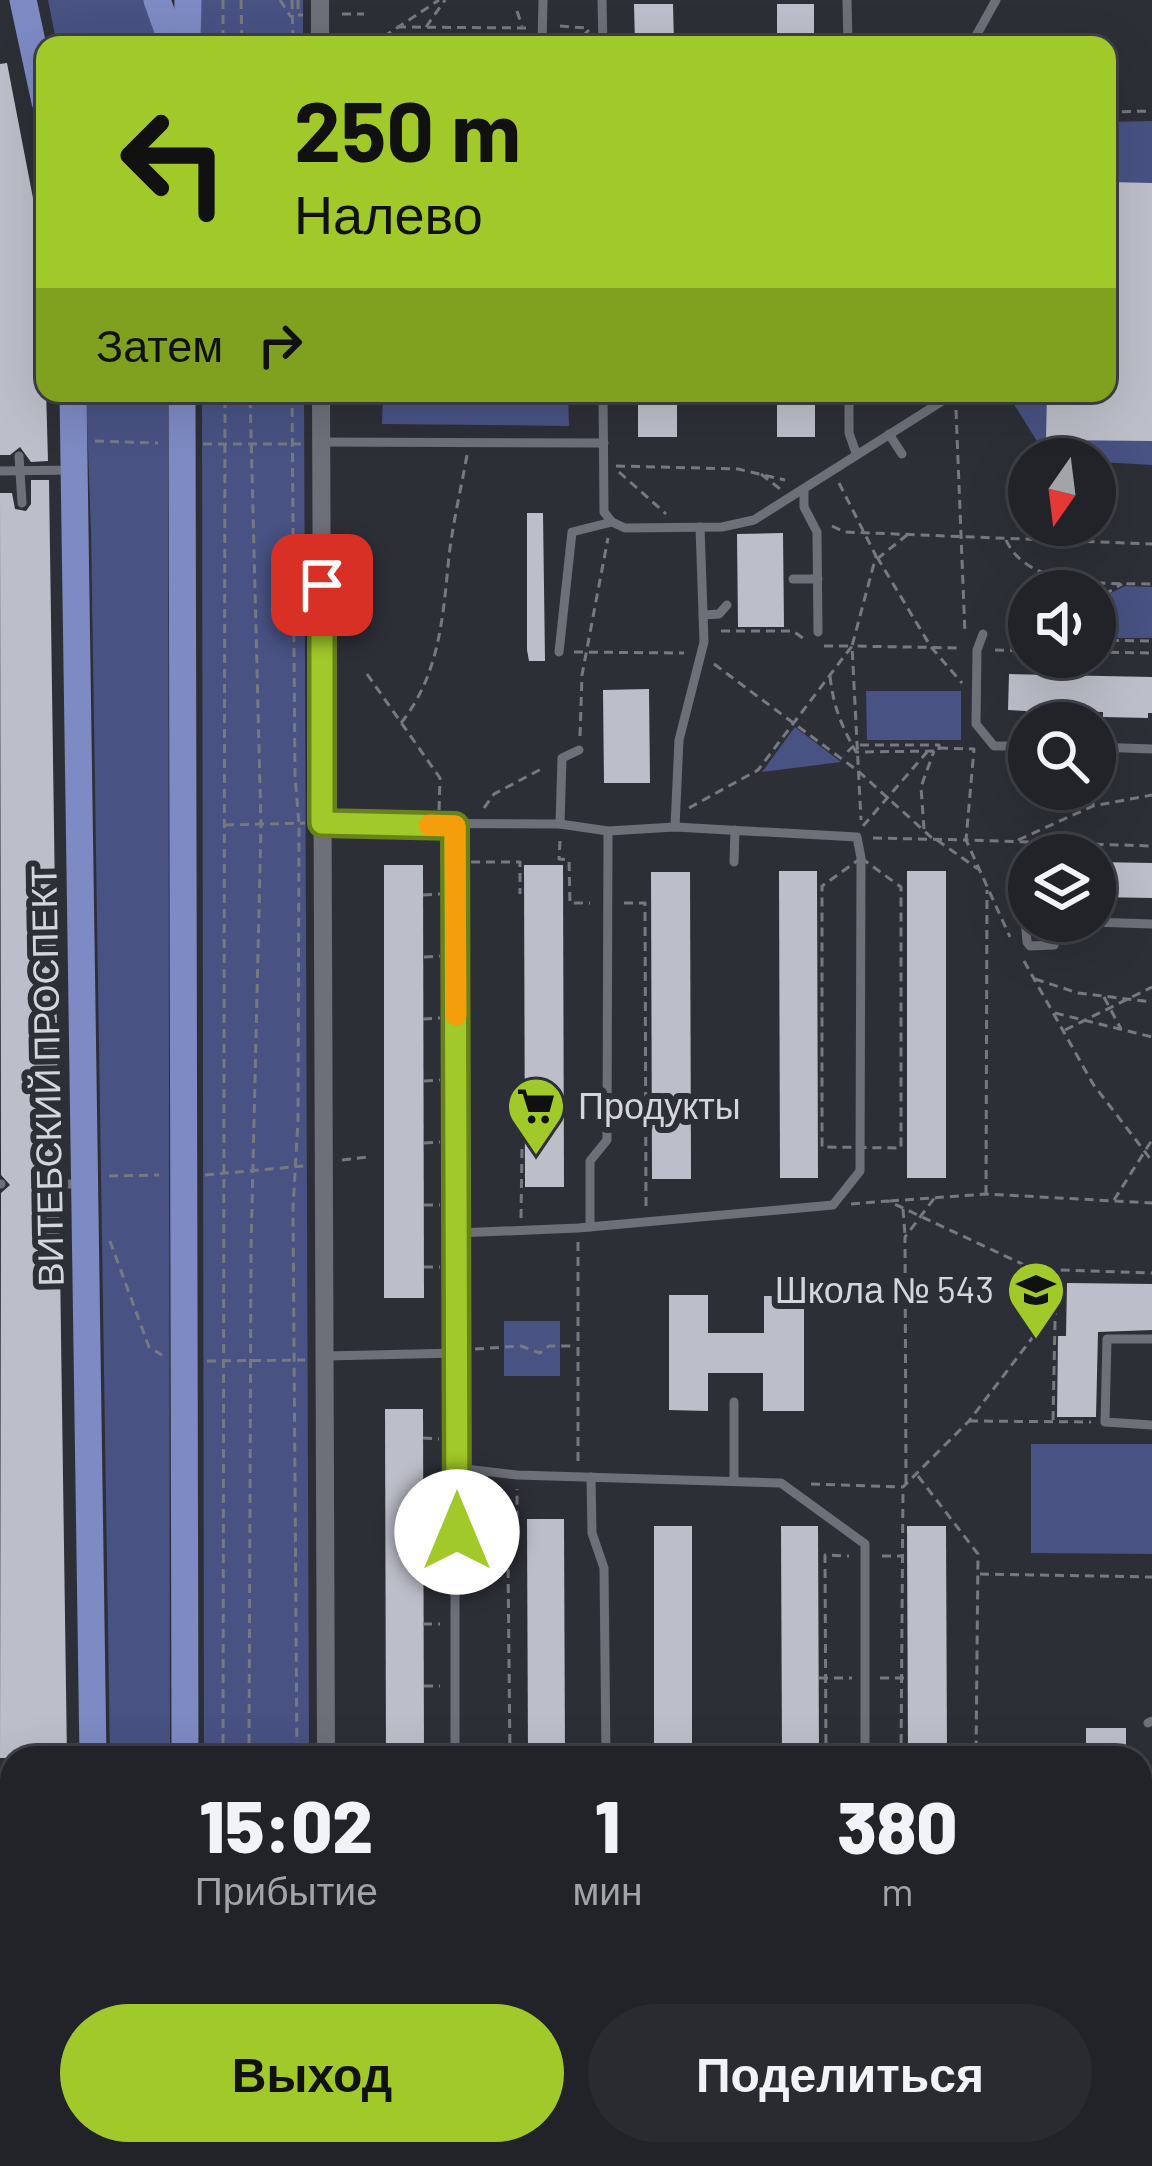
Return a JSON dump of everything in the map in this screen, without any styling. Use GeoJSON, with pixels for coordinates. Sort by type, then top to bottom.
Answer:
{"type":"FeatureCollection","features":[{"type":"Feature","properties":{"kind":"main road"},"geometry":{"type":"LineString","coordinates":[[23,0],[36,41]]}},
{"type":"Feature","properties":{"kind":"main road"},"geometry":{"type":"LineString","coordinates":[[157,0],[169,36]]}},
{"type":"Feature","properties":{"kind":"main road"},"geometry":{"type":"LineString","coordinates":[[187,36],[188,0]]}},
{"type":"Feature","properties":{"kind":"main road","name":"ВИТЕБСКИЙ ПРОСПЕКТ"},"geometry":{"type":"LineString","coordinates":[[73,402],[72,1184],[93,1746]]}},
{"type":"Feature","properties":{"kind":"main road"},"geometry":{"type":"LineString","coordinates":[[182,402],[185,1746]]}},
{"type":"Feature","properties":{"kind":"street"},"geometry":{"type":"LineString","coordinates":[[320,0],[320,36]]}},
{"type":"Feature","properties":{"kind":"street"},"geometry":{"type":"LineString","coordinates":[[321,402],[326,1746]]}},
{"type":"Feature","properties":{"kind":"lane"},"geometry":{"type":"LineString","coordinates":[[542,36],[543,0]]}},
{"type":"Feature","properties":{"kind":"lane"},"geometry":{"type":"LineString","coordinates":[[602,0],[603,36]]}},
{"type":"Feature","properties":{"kind":"lane"},"geometry":{"type":"LineString","coordinates":[[847,0],[848,36]]}},
{"type":"Feature","properties":{"kind":"lane"},"geometry":{"type":"LineString","coordinates":[[977,36],[996,0]]}},
{"type":"Feature","properties":{"kind":"lane"},"geometry":{"type":"LineString","coordinates":[[603,402],[608,466],[604,512],[611,522],[625,528],[700,527],[754,520],[941,402]]}},
{"type":"Feature","properties":{"kind":"lane"},"geometry":{"type":"LineString","coordinates":[[849,402],[849,434],[856,453]]}},
{"type":"Feature","properties":{"kind":"lane"},"geometry":{"type":"LineString","coordinates":[[889,434],[902,454]]}},
{"type":"Feature","properties":{"kind":"lane"},"geometry":{"type":"LineString","coordinates":[[321,442],[604,443]]}},
{"type":"Feature","properties":{"kind":"lane"},"geometry":{"type":"LineString","coordinates":[[19,456],[22,502]]}},
{"type":"Feature","properties":{"kind":"lane"},"geometry":{"type":"LineString","coordinates":[[0,471],[74,470]]}},
{"type":"Feature","properties":{"kind":"lane"},"geometry":{"type":"LineString","coordinates":[[807,489],[804,507],[817,532],[818,632]]}},
{"type":"Feature","properties":{"kind":"lane"},"geometry":{"type":"LineString","coordinates":[[559,652],[572,532],[611,522]]}},
{"type":"Feature","properties":{"kind":"lane"},"geometry":{"type":"LineString","coordinates":[[675,827],[679,740],[704,631],[700,527]]}},
{"type":"Feature","properties":{"kind":"lane"},"geometry":{"type":"LineString","coordinates":[[793,579],[818,578]]}},
{"type":"Feature","properties":{"kind":"lane"},"geometry":{"type":"LineString","coordinates":[[703,615],[719,614],[727,605]]}},
{"type":"Feature","properties":{"kind":"lane"},"geometry":{"type":"LineString","coordinates":[[983,634],[976,650],[976,724],[994,746],[1008,746]]}},
{"type":"Feature","properties":{"kind":"lane"},"geometry":{"type":"LineString","coordinates":[[1116,747],[1152,748]]}},
{"type":"Feature","properties":{"kind":"lane"},"geometry":{"type":"LineString","coordinates":[[560,824],[562,758],[579,750]]}},
{"type":"Feature","properties":{"kind":"lane"},"geometry":{"type":"LineString","coordinates":[[322,823],[860,832],[860,1171],[833,1205],[584,1228],[458,1233]]}},
{"type":"Feature","properties":{"kind":"lane"},"geometry":{"type":"LineString","coordinates":[[455,826],[455,1746]]}},
{"type":"Feature","properties":{"kind":"lane"},"geometry":{"type":"LineString","coordinates":[[734,862],[735,830]]}},
{"type":"Feature","properties":{"kind":"lane"},"geometry":{"type":"LineString","coordinates":[[584,1228],[590,1161],[607,1140],[608,831]]}},
{"type":"Feature","properties":{"kind":"lane"},"geometry":{"type":"LineString","coordinates":[[1116,923],[1152,924]]}},
{"type":"Feature","properties":{"kind":"lane"},"geometry":{"type":"LineString","coordinates":[[1028,942],[1030,946],[1055,942]]}},
{"type":"Feature","properties":{"kind":"lane"},"geometry":{"type":"LineString","coordinates":[[1152,1339],[1107,1339],[1105,1422],[1152,1425]]}},
{"type":"Feature","properties":{"kind":"lane"},"geometry":{"type":"LineString","coordinates":[[324,1356],[458,1353]]}},
{"type":"Feature","properties":{"kind":"lane"},"geometry":{"type":"LineString","coordinates":[[734,1402],[734,1481]]}},
{"type":"Feature","properties":{"kind":"lane"},"geometry":{"type":"LineString","coordinates":[[457,1468],[517,1475],[781,1483],[866,1544],[865,1746]]}},
{"type":"Feature","properties":{"kind":"lane"},"geometry":{"type":"LineString","coordinates":[[591,1477],[592,1534],[604,1568],[606,1746]]}},
{"type":"Feature","properties":{"kind":"path"},"geometry":{"type":"LineString","coordinates":[[223,0],[223,36]]}},
{"type":"Feature","properties":{"kind":"path"},"geometry":{"type":"LineString","coordinates":[[242,0],[242,36]]}},
{"type":"Feature","properties":{"kind":"path"},"geometry":{"type":"LineString","coordinates":[[280,0],[293,24]]}},
{"type":"Feature","properties":{"kind":"path"},"geometry":{"type":"LineString","coordinates":[[292,0],[293,36]]}},
{"type":"Feature","properties":{"kind":"path"},"geometry":{"type":"LineString","coordinates":[[384,36],[442,0]]}},
{"type":"Feature","properties":{"kind":"path"},"geometry":{"type":"LineString","coordinates":[[426,27],[442,0]]}},
{"type":"Feature","properties":{"kind":"path"},"geometry":{"type":"LineString","coordinates":[[518,11],[522,28]]}},
{"type":"Feature","properties":{"kind":"path"},"geometry":{"type":"LineString","coordinates":[[397,27],[592,28],[583,36]]}},
{"type":"Feature","properties":{"kind":"path"},"geometry":{"type":"LineString","coordinates":[[1116,112],[1152,111]]}},
{"type":"Feature","properties":{"kind":"path"},"geometry":{"type":"LineString","coordinates":[[223,1746],[225,402]]}},
{"type":"Feature","properties":{"kind":"path"},"geometry":{"type":"LineString","coordinates":[[249,1746],[261,826],[250,402]]}},
{"type":"Feature","properties":{"kind":"path"},"geometry":{"type":"LineString","coordinates":[[292,402],[298,824],[296,1746]]}},
{"type":"Feature","properties":{"kind":"path"},"geometry":{"type":"LineString","coordinates":[[704,631],[793,631],[814,646],[966,648],[955,402]]}},
{"type":"Feature","properties":{"kind":"path"},"geometry":{"type":"LineString","coordinates":[[400,723],[434,663],[442,634],[454,520],[469,443]]}},
{"type":"Feature","properties":{"kind":"path"},"geometry":{"type":"LineString","coordinates":[[608,466],[738,469],[807,489]]}},
{"type":"Feature","properties":{"kind":"path"},"geometry":{"type":"LineString","coordinates":[[608,466],[680,527]]}},
{"type":"Feature","properties":{"kind":"path"},"geometry":{"type":"LineString","coordinates":[[832,470],[877,558],[931,647],[954,676],[976,693]]}},
{"type":"Feature","properties":{"kind":"path"},"geometry":{"type":"LineString","coordinates":[[761,474],[793,499]]}},
{"type":"Feature","properties":{"kind":"path"},"geometry":{"type":"LineString","coordinates":[[804,507],[840,531],[1152,544]]}},
{"type":"Feature","properties":{"kind":"path"},"geometry":{"type":"LineString","coordinates":[[579,750],[586,652],[611,522]]}},
{"type":"Feature","properties":{"kind":"path"},"geometry":{"type":"LineString","coordinates":[[860,832],[852,646],[877,558],[908,535]]}},
{"type":"Feature","properties":{"kind":"path"},"geometry":{"type":"LineString","coordinates":[[1005,538],[1013,554],[1042,570]]}},
{"type":"Feature","properties":{"kind":"path"},"geometry":{"type":"LineString","coordinates":[[1116,584],[1152,584]]}},
{"type":"Feature","properties":{"kind":"path"},"geometry":{"type":"LineString","coordinates":[[1116,589],[1124,584]]}},
{"type":"Feature","properties":{"kind":"path"},"geometry":{"type":"LineString","coordinates":[[1116,640],[1152,641]]}},
{"type":"Feature","properties":{"kind":"path"},"geometry":{"type":"LineString","coordinates":[[675,812],[694,807],[758,770],[852,646]]}},
{"type":"Feature","properties":{"kind":"path"},"geometry":{"type":"LineString","coordinates":[[976,650],[1008,651]]}},
{"type":"Feature","properties":{"kind":"path"},"geometry":{"type":"LineString","coordinates":[[559,652],[701,655],[858,771],[934,839],[979,870]]}},
{"type":"Feature","properties":{"kind":"path"},"geometry":{"type":"LineString","coordinates":[[1116,652],[1152,653]]}},
{"type":"Feature","properties":{"kind":"path"},"geometry":{"type":"LineString","coordinates":[[367,674],[440,778],[439,826]]}},
{"type":"Feature","properties":{"kind":"path"},"geometry":{"type":"LineString","coordinates":[[830,674],[838,718],[855,748]]}},
{"type":"Feature","properties":{"kind":"path"},"geometry":{"type":"LineString","coordinates":[[843,760],[855,748],[939,745],[860,832]]}},
{"type":"Feature","properties":{"kind":"path"},"geometry":{"type":"LineString","coordinates":[[855,748],[974,748],[966,840],[986,887],[1094,1084],[1152,1161]]}},
{"type":"Feature","properties":{"kind":"path"},"geometry":{"type":"LineString","coordinates":[[924,830],[921,788],[934,750]]}},
{"type":"Feature","properties":{"kind":"path"},"geometry":{"type":"LineString","coordinates":[[473,826],[494,794],[562,758]]}},
{"type":"Feature","properties":{"kind":"path"},"geometry":{"type":"LineString","coordinates":[[1116,802],[1152,795]]}},
{"type":"Feature","properties":{"kind":"path"},"geometry":{"type":"LineString","coordinates":[[1032,834],[1084,810]]}},
{"type":"Feature","properties":{"kind":"path"},"geometry":{"type":"LineString","coordinates":[[223,825],[322,823]]}},
{"type":"Feature","properties":{"kind":"path"},"geometry":{"type":"LineString","coordinates":[[560,824],[559,859],[569,860],[569,903],[645,903],[646,1222]]}},
{"type":"Feature","properties":{"kind":"path"},"geometry":{"type":"LineString","coordinates":[[860,832],[1008,842]]}},
{"type":"Feature","properties":{"kind":"path"},"geometry":{"type":"LineString","coordinates":[[1116,845],[1152,846]]}},
{"type":"Feature","properties":{"kind":"path"},"geometry":{"type":"LineString","coordinates":[[455,862],[520,862],[520,894]]}},
{"type":"Feature","properties":{"kind":"path"},"geometry":{"type":"LineString","coordinates":[[986,887],[986,1194]]}},
{"type":"Feature","properties":{"kind":"path"},"geometry":{"type":"LineString","coordinates":[[1034,979],[1066,991],[1152,1002],[1152,1011]]}},
{"type":"Feature","properties":{"kind":"path"},"geometry":{"type":"LineString","coordinates":[[1064,1031],[1152,987]]}},
{"type":"Feature","properties":{"kind":"path"},"geometry":{"type":"LineString","coordinates":[[1104,997],[1122,1031]]}},
{"type":"Feature","properties":{"kind":"path"},"geometry":{"type":"LineString","coordinates":[[1053,1012],[1152,1037]]}},
{"type":"Feature","properties":{"kind":"path"},"geometry":{"type":"LineString","coordinates":[[1113,1202],[1152,1140]]}},
{"type":"Feature","properties":{"kind":"path"},"geometry":{"type":"LineString","coordinates":[[521,1232],[522,1146]]}},
{"type":"Feature","properties":{"kind":"path"},"geometry":{"type":"LineString","coordinates":[[72,1184],[120,1175],[184,1177],[367,1156]]}},
{"type":"Feature","properties":{"kind":"path"},"geometry":{"type":"LineString","coordinates":[[833,1205],[986,1194],[1152,1203]]}},
{"type":"Feature","properties":{"kind":"path"},"geometry":{"type":"LineString","coordinates":[[905,1237],[936,1196]]}},
{"type":"Feature","properties":{"kind":"path"},"geometry":{"type":"LineString","coordinates":[[888,1201],[1033,1269],[1152,1273]]}},
{"type":"Feature","properties":{"kind":"path"},"geometry":{"type":"LineString","coordinates":[[902,1746],[903,1209]]}},
{"type":"Feature","properties":{"kind":"path"},"geometry":{"type":"LineString","coordinates":[[578,1476],[584,1228]]}},
{"type":"Feature","properties":{"kind":"path"},"geometry":{"type":"LineString","coordinates":[[1054,1420],[1056,1272]]}},
{"type":"Feature","properties":{"kind":"path"},"geometry":{"type":"LineString","coordinates":[[781,1483],[904,1486],[968,1421],[1055,1308]]}},
{"type":"Feature","properties":{"kind":"path"},"geometry":{"type":"LineString","coordinates":[[488,1346],[521,1346],[539,1353],[549,1346],[578,1346]]}},
{"type":"Feature","properties":{"kind":"path"},"geometry":{"type":"LineString","coordinates":[[968,1421],[1105,1422]]}},
{"type":"Feature","properties":{"kind":"path"},"geometry":{"type":"LineString","coordinates":[[917,1474],[978,1554],[976,1746]]}},
{"type":"Feature","properties":{"kind":"path"},"geometry":{"type":"LineString","coordinates":[[510,1746],[508,1564],[517,1544],[517,1475]]}},
{"type":"Feature","properties":{"kind":"path"},"geometry":{"type":"LineString","coordinates":[[825,1746],[825,1556],[902,1556]]}},
{"type":"Feature","properties":{"kind":"path"},"geometry":{"type":"LineString","coordinates":[[979,1574],[1152,1577]]}},
{"type":"Feature","properties":{"kind":"path"},"geometry":{"type":"LineString","coordinates":[[822,1678],[905,1678]]}},
{"type":"Feature","properties":{"kind":"shaded area"},"geometry":{"type":"Polygon","coordinates":[[[48,0],[146,0],[158,36],[55,36],[48,0]]]}},
{"type":"Feature","properties":{"kind":"shaded area"},"geometry":{"type":"Polygon","coordinates":[[[201,0],[303,0],[303,36],[201,36],[201,0]]]}},
{"type":"Feature","properties":{"kind":"shaded area"},"geometry":{"type":"Polygon","coordinates":[[[1152,121],[1152,465],[1116,463],[1116,438],[1035,438],[1013,402],[1116,402],[1116,122],[1152,121]]]}},
{"type":"Feature","properties":{"kind":"shaded area"},"geometry":{"type":"Polygon","coordinates":[[[86,402],[168,402],[170,1746],[110,1746],[86,402]]]}},
{"type":"Feature","properties":{"kind":"shaded area"},"geometry":{"type":"Polygon","coordinates":[[[202,402],[304,402],[309,1746],[204,1746],[202,402]]]}},
{"type":"Feature","properties":{"kind":"shaded area"},"geometry":{"type":"Polygon","coordinates":[[[383,402],[568,402],[569,426],[382,424],[383,402]]]}},
{"type":"Feature","properties":{"kind":"shaded area"},"geometry":{"type":"Polygon","coordinates":[[[1125,586],[1152,587],[1152,638],[1116,638],[1116,590],[1125,586]]]}},
{"type":"Feature","properties":{"kind":"shaded area"},"geometry":{"type":"Polygon","coordinates":[[[866,691],[961,691],[961,740],[867,740],[866,691]]]}},
{"type":"Feature","properties":{"kind":"shaded area"},"geometry":{"type":"Polygon","coordinates":[[[795,727],[841,762],[762,772],[795,727]]]}},
{"type":"Feature","properties":{"kind":"shaded area"},"geometry":{"type":"Polygon","coordinates":[[[504,1321],[560,1321],[560,1376],[504,1376],[504,1321]]]}},
{"type":"Feature","properties":{"kind":"shaded area"},"geometry":{"type":"Polygon","coordinates":[[[1031,1444],[1152,1444],[1152,1554],[1031,1553],[1031,1444]]]}},
{"type":"Feature","properties":{"kind":"building"},"geometry":{"type":"Polygon","coordinates":[[[634,4],[673,4],[674,36],[635,36],[634,4]]]}},
{"type":"Feature","properties":{"kind":"building"},"geometry":{"type":"Polygon","coordinates":[[[777,4],[814,4],[814,36],[777,36],[777,4]]]}},
{"type":"Feature","properties":{"kind":"building"},"geometry":{"type":"Polygon","coordinates":[[[7,63],[36,214],[36,402],[46,402],[48,461],[31,462],[20,447],[10,455],[0,455],[0,64],[7,63]]]}},
{"type":"Feature","properties":{"kind":"building"},"geometry":{"type":"Polygon","coordinates":[[[1116,182],[1152,183],[1152,441],[1046,438],[1047,402],[1116,402],[1116,182]]]}},
{"type":"Feature","properties":{"kind":"building"},"geometry":{"type":"Polygon","coordinates":[[[638,402],[677,402],[677,437],[638,437],[638,402]]]}},
{"type":"Feature","properties":{"kind":"building"},"geometry":{"type":"Polygon","coordinates":[[[777,402],[815,402],[815,437],[777,437],[777,402]]]}},
{"type":"Feature","properties":{"kind":"building"},"geometry":{"type":"Polygon","coordinates":[[[31,480],[49,480],[59,1175],[50,1185],[59,1194],[67,1746],[0,1746],[1,1193],[10,1185],[1,1175],[0,493],[12,493],[15,509],[26,511],[31,504],[31,480]]]}},
{"type":"Feature","properties":{"kind":"building"},"geometry":{"type":"Polygon","coordinates":[[[527,513],[543,513],[545,661],[529,661],[527,650],[527,513]]]}},
{"type":"Feature","properties":{"kind":"building"},"geometry":{"type":"Polygon","coordinates":[[[783,533],[784,627],[738,627],[737,534],[783,533]]]}},
{"type":"Feature","properties":{"kind":"building"},"geometry":{"type":"Polygon","coordinates":[[[1152,677],[1148,718],[1116,717],[1116,702],[1008,702],[1009,678],[1152,677]]]}},
{"type":"Feature","properties":{"kind":"building"},"geometry":{"type":"Polygon","coordinates":[[[649,689],[650,783],[604,783],[603,690],[649,689]]]}},
{"type":"Feature","properties":{"kind":"building"},"geometry":{"type":"Polygon","coordinates":[[[1116,862],[1152,863],[1152,898],[1116,897],[1116,862]]]}},
{"type":"Feature","properties":{"kind":"building"},"geometry":{"type":"Polygon","coordinates":[[[384,865],[423,865],[424,1298],[384,1298],[384,865]]]}},
{"type":"Feature","properties":{"kind":"building"},"geometry":{"type":"Polygon","coordinates":[[[524,865],[563,865],[564,1187],[525,1187],[524,865]]]}},
{"type":"Feature","properties":{"kind":"building"},"geometry":{"type":"Polygon","coordinates":[[[779,871],[817,871],[818,1178],[780,1178],[779,871]]]}},
{"type":"Feature","properties":{"kind":"building"},"geometry":{"type":"Polygon","coordinates":[[[907,871],[946,871],[946,1178],[907,1178],[907,871]]]}},
{"type":"Feature","properties":{"kind":"building"},"geometry":{"type":"Polygon","coordinates":[[[651,872],[690,872],[691,1179],[652,1179],[651,872]]]}},
{"type":"Feature","properties":{"kind":"building"},"geometry":{"type":"Polygon","coordinates":[[[1067,1283],[1152,1284],[1152,1330],[1098,1332],[1096,1417],[1057,1417],[1058,1336],[1066,1336],[1067,1283]]]}},
{"type":"Feature","properties":{"kind":"building"},"geometry":{"type":"Polygon","coordinates":[[[669,1295],[708,1295],[708,1333],[764,1333],[764,1296],[804,1296],[804,1411],[763,1411],[763,1373],[708,1373],[708,1411],[669,1410],[669,1295]]]}},
{"type":"Feature","properties":{"kind":"building"},"geometry":{"type":"Polygon","coordinates":[[[385,1409],[423,1409],[424,1746],[386,1746],[385,1409]]]}},
{"type":"Feature","properties":{"kind":"building"},"geometry":{"type":"Polygon","coordinates":[[[527,1519],[564,1519],[565,1746],[528,1746],[527,1519]]]}},
{"type":"Feature","properties":{"kind":"building"},"geometry":{"type":"Polygon","coordinates":[[[654,1526],[692,1526],[692,1746],[654,1746],[654,1526]]]}},
{"type":"Feature","properties":{"kind":"building"},"geometry":{"type":"Polygon","coordinates":[[[781,1526],[818,1526],[819,1746],[782,1746],[781,1526]]]}},
{"type":"Feature","properties":{"kind":"building"},"geometry":{"type":"Polygon","coordinates":[[[907,1526],[946,1526],[947,1746],[908,1746],[907,1526]]]}},
{"type":"Feature","properties":{"kind":"building"},"geometry":{"type":"Polygon","coordinates":[[[1086,1728],[1126,1728],[1126,1746],[1086,1746],[1086,1728]]]}},
{"type":"Feature","properties":{"kind":"slow traffic"},"geometry":{"type":"LineString","coordinates":[[429,825],[455,826],[456,1015]]}},
{"type":"Feature","properties":{"kind":"place","name":"Продукты"},"geometry":{"type":"Point","coordinates":[536,1157]}},
{"type":"Feature","properties":{"kind":"place","name":"Школа № 543"},"geometry":{"type":"Point","coordinates":[1036,1341]}},
{"type":"Feature","properties":{"kind":"route"},"geometry":{"type":"LineString","coordinates":[[322,585],[322,823],[455,826],[457,1532]]}}]}
